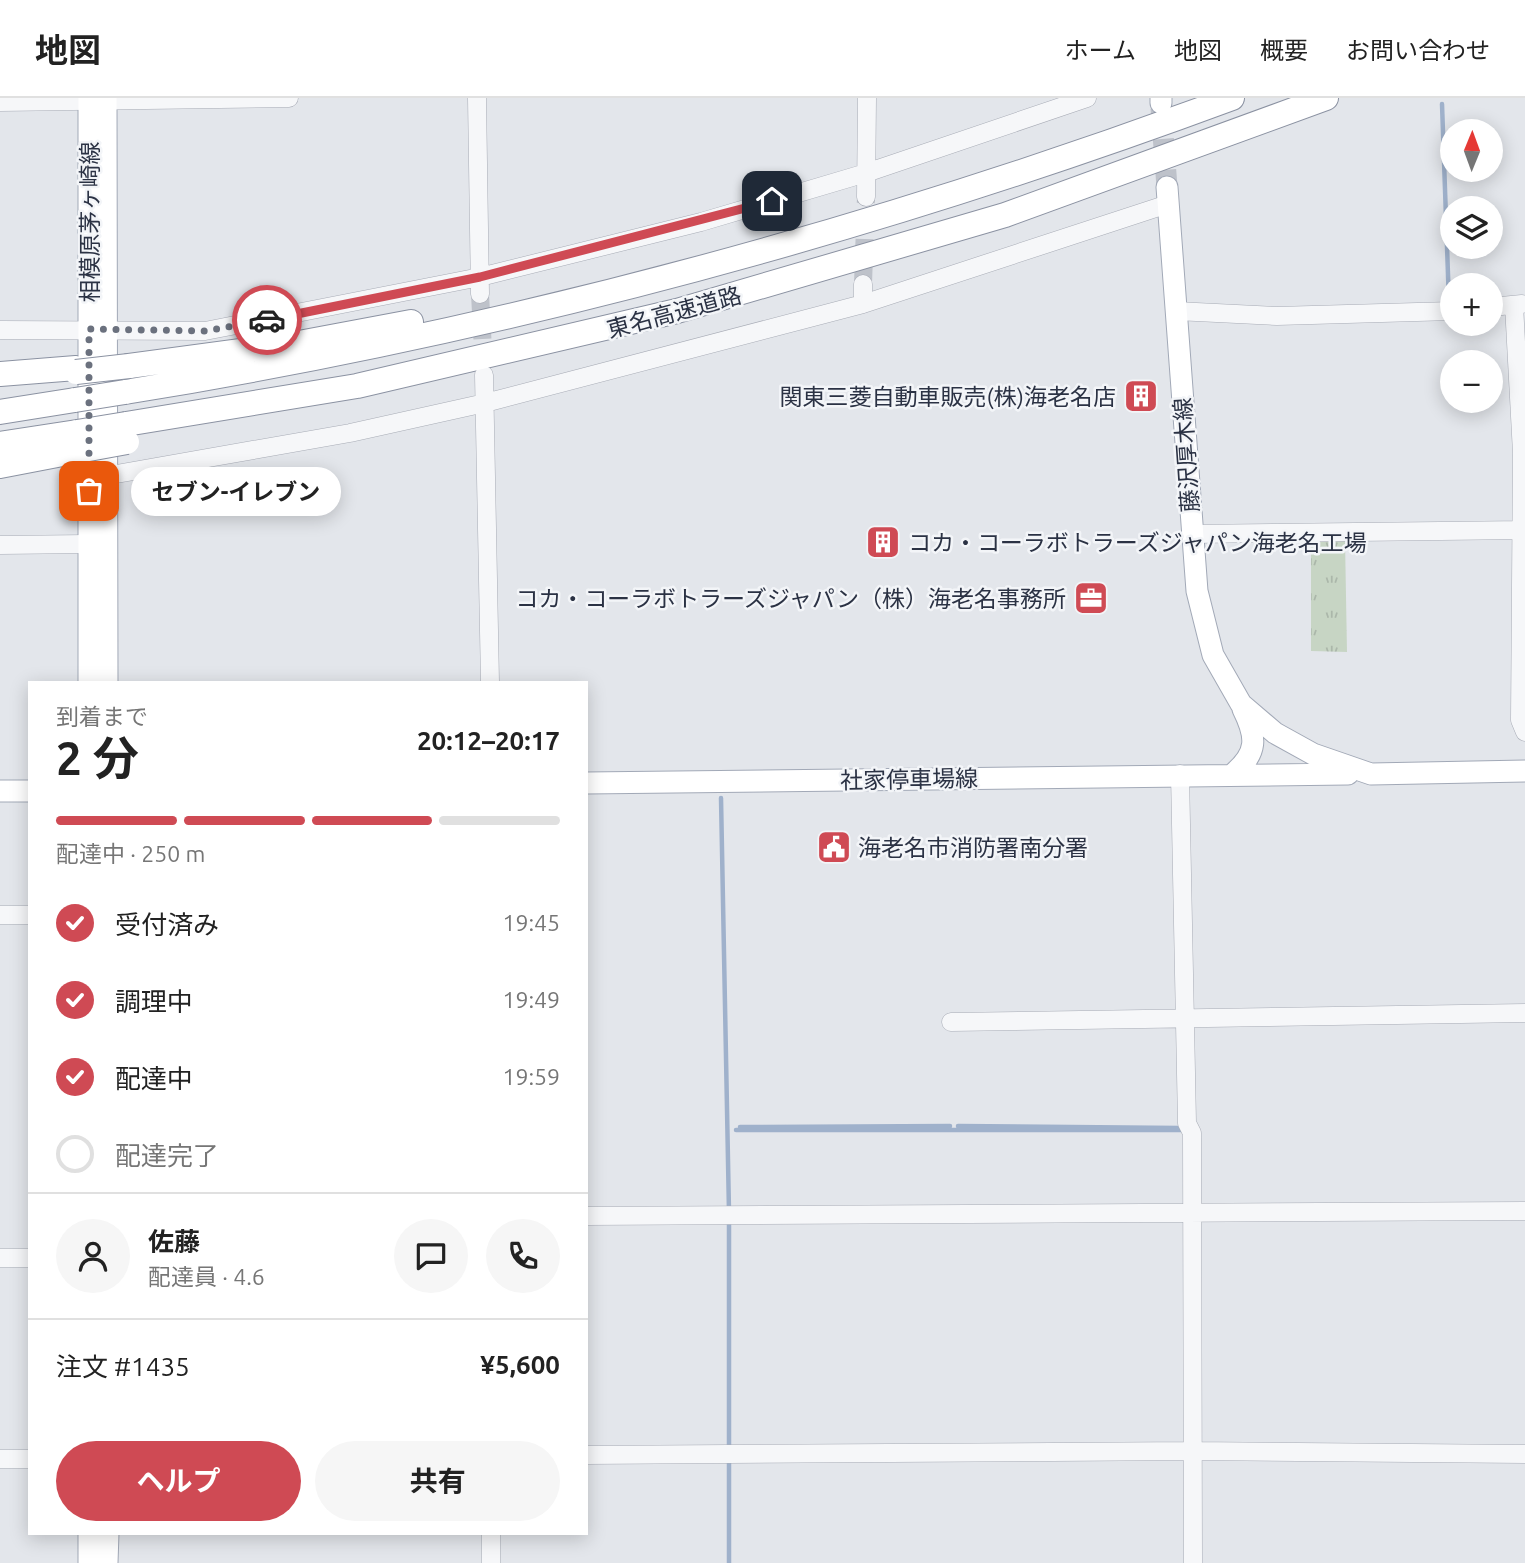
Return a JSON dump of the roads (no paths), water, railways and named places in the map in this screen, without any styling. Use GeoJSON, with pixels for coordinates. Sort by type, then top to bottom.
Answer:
{"type":"FeatureCollection","features":[{"type":"Feature","properties":{"kind":"highway","name":"東名高速道路"},"geometry":{"type":"LineString","coordinates":[[0,412],[351,351],[646,281],[885,215],[1165,107],[1232,98]]}},
{"type":"Feature","properties":{"kind":"highway","name":"東名高速道路"},"geometry":{"type":"LineString","coordinates":[[0,444],[77,442],[127,433],[569,339],[762,288],[1005,215],[1326,98]]}},
{"type":"Feature","properties":{"kind":"highway"},"geometry":{"type":"LineString","coordinates":[[0,374],[129,366],[299,343],[646,281]]}},
{"type":"Feature","properties":{"kind":"highway"},"geometry":{"type":"LineString","coordinates":[[0,381],[76,370]]}},
{"type":"Feature","properties":{"kind":"highway"},"geometry":{"type":"LineString","coordinates":[[0,466],[77,442]]}},
{"type":"Feature","properties":{"kind":"main road","name":"相模原茅ヶ崎線"},"geometry":{"type":"LineString","coordinates":[[89,681],[88,544],[97,329],[98,99]]}},
{"type":"Feature","properties":{"kind":"main road","name":"藤沢厚木線"},"geometry":{"type":"LineString","coordinates":[[1167,195],[1191,534],[1203,625],[1219,668],[1241,704],[1275,733],[1325,760],[1371,774],[1525,771]]}},
{"type":"Feature","properties":{"kind":"main road","name":"相模原茅ヶ崎線"},"geometry":{"type":"LineString","coordinates":[[97,329],[105,476],[107,681]]}},
{"type":"Feature","properties":{"kind":"main road"},"geometry":{"type":"LineString","coordinates":[[1233,774],[1249,758],[1253,743],[1241,704]]}},
{"type":"Feature","properties":{"kind":"main road"},"geometry":{"type":"LineString","coordinates":[[1269,774],[1283,756],[1284,750],[1275,733]]}},
{"type":"Feature","properties":{"kind":"main road","name":"社家停車場線"},"geometry":{"type":"LineString","coordinates":[[588,783],[1180,774],[1371,774]]}},
{"type":"Feature","properties":{"kind":"main road"},"geometry":{"type":"LineString","coordinates":[[0,791],[28,791]]}},
{"type":"Feature","properties":{"kind":"main road"},"geometry":{"type":"LineString","coordinates":[[89,1535],[89,1563]]}},
{"type":"Feature","properties":{"kind":"main road"},"geometry":{"type":"LineString","coordinates":[[107,1563],[108,1535]]}},
{"type":"Feature","properties":{"kind":"street"},"geometry":{"type":"LineString","coordinates":[[0,102],[289,98]]}},
{"type":"Feature","properties":{"kind":"street"},"geometry":{"type":"LineString","coordinates":[[477,98],[480,286]]}},
{"type":"Feature","properties":{"kind":"street"},"geometry":{"type":"LineString","coordinates":[[866,197],[867,98]]}},
{"type":"Feature","properties":{"kind":"street"},"geometry":{"type":"LineString","coordinates":[[0,330],[205,331],[480,286],[866,173],[1087,98]]}},
{"type":"Feature","properties":{"kind":"street"},"geometry":{"type":"LineString","coordinates":[[105,476],[350,433],[485,403],[863,304],[1167,195]]}},
{"type":"Feature","properties":{"kind":"street"},"geometry":{"type":"LineString","coordinates":[[863,284],[863,304]]}},
{"type":"Feature","properties":{"kind":"street"},"geometry":{"type":"LineString","coordinates":[[1519,304],[1524,530],[1520,720],[1525,732]]}},
{"type":"Feature","properties":{"kind":"street"},"geometry":{"type":"LineString","coordinates":[[1176,311],[1277,316],[1440,311]]}},
{"type":"Feature","properties":{"kind":"street"},"geometry":{"type":"LineString","coordinates":[[484,375],[490,681]]}},
{"type":"Feature","properties":{"kind":"street"},"geometry":{"type":"LineString","coordinates":[[1191,534],[1524,530]]}},
{"type":"Feature","properties":{"kind":"street"},"geometry":{"type":"LineString","coordinates":[[0,545],[88,544]]}},
{"type":"Feature","properties":{"kind":"street"},"geometry":{"type":"LineString","coordinates":[[1180,774],[1187,1123],[1192,1133],[1193,1563]]}},
{"type":"Feature","properties":{"kind":"street"},"geometry":{"type":"LineString","coordinates":[[0,915],[28,915]]}},
{"type":"Feature","properties":{"kind":"street"},"geometry":{"type":"LineString","coordinates":[[951,1021],[1525,1013]]}},
{"type":"Feature","properties":{"kind":"street"},"geometry":{"type":"LineString","coordinates":[[588,1216],[1525,1211]]}},
{"type":"Feature","properties":{"kind":"street"},"geometry":{"type":"LineString","coordinates":[[0,1258],[28,1258]]}},
{"type":"Feature","properties":{"kind":"street"},"geometry":{"type":"LineString","coordinates":[[588,1455],[1192,1451],[1525,1454]]}},
{"type":"Feature","properties":{"kind":"street"},"geometry":{"type":"LineString","coordinates":[[0,1459],[28,1459]]}},
{"type":"Feature","properties":{"kind":"street"},"geometry":{"type":"LineString","coordinates":[[491,1535],[491,1563]]}},
{"type":"Feature","properties":{"kind":"waterway"},"geometry":{"type":"LineString","coordinates":[[1442,104],[1448,273]]}},
{"type":"Feature","properties":{"kind":"waterway"},"geometry":{"type":"LineString","coordinates":[[721,798],[729,1212]]}},
{"type":"Feature","properties":{"kind":"waterway"},"geometry":{"type":"LineString","coordinates":[[740,1127],[950,1126]]}},
{"type":"Feature","properties":{"kind":"waterway"},"geometry":{"type":"LineString","coordinates":[[958,1126],[1180,1128]]}},
{"type":"Feature","properties":{"kind":"waterway"},"geometry":{"type":"LineString","coordinates":[[736,1130],[1183,1130]]}},
{"type":"Feature","properties":{"kind":"waterway"},"geometry":{"type":"LineString","coordinates":[[729,1221],[729,1450]]}},
{"type":"Feature","properties":{"kind":"waterway"},"geometry":{"type":"LineString","coordinates":[[729,1459],[729,1563]]}},
{"type":"Feature","properties":{"kind":"tunnel"},"geometry":{"type":"LineString","coordinates":[[1161,108],[1167,187]]}},
{"type":"Feature","properties":{"kind":"tunnel"},"geometry":{"type":"LineString","coordinates":[[863,284],[866,197]]}},
{"type":"Feature","properties":{"kind":"tunnel"},"geometry":{"type":"LineString","coordinates":[[480,294],[484,368]]}},
{"type":"Feature","properties":{"kind":"place","name":"関東三菱自動車販売(株)海老名店"},"geometry":{"type":"Point","coordinates":[1141,396]}},
{"type":"Feature","properties":{"kind":"place","name":"セブン-イレブン"},"geometry":{"type":"Point","coordinates":[89,491]}},
{"type":"Feature","properties":{"kind":"place","name":"コカ・コーラボトラーズジャパン海老名工場"},"geometry":{"type":"Point","coordinates":[883,542]}},
{"type":"Feature","properties":{"kind":"place","name":"コカ・コーラボトラーズジャパン（株）海老名事務所"},"geometry":{"type":"Point","coordinates":[1091,598]}},
{"type":"Feature","properties":{"kind":"place","name":"海老名市消防署南分署"},"geometry":{"type":"Point","coordinates":[834,847]}}]}
